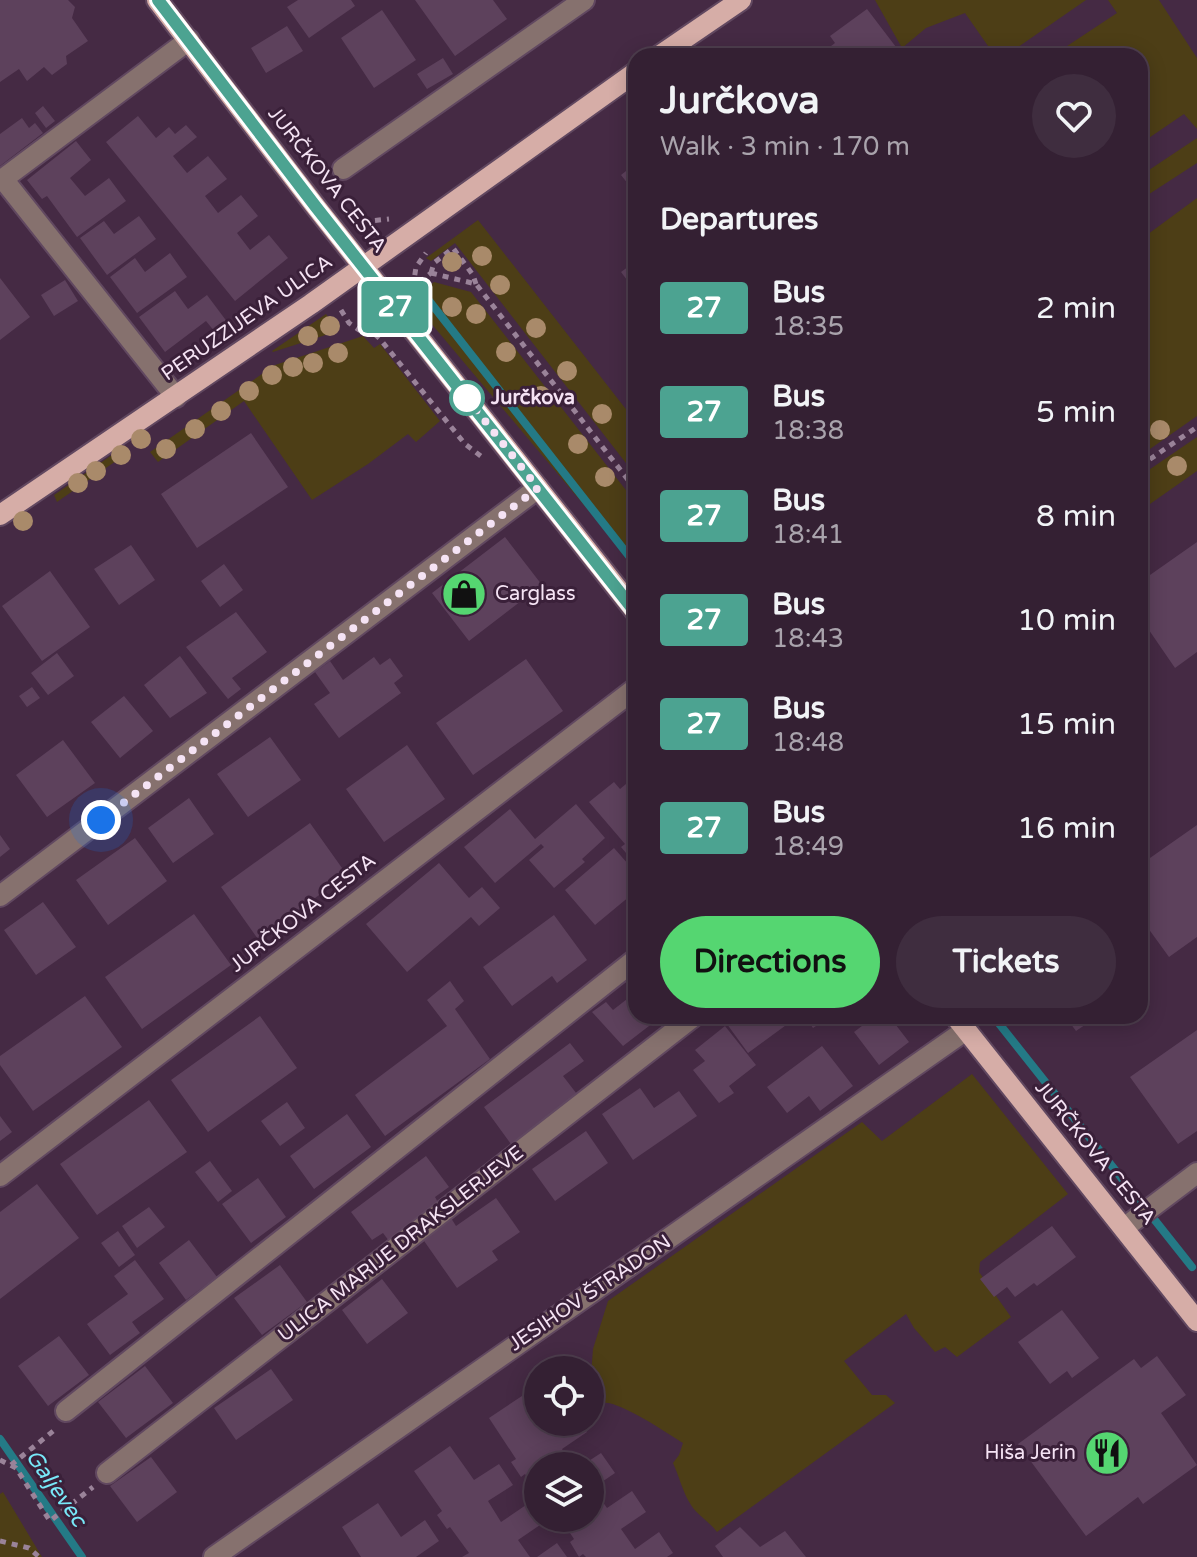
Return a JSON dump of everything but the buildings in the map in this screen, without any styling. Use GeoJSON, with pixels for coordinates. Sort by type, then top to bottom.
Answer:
{"type":"FeatureCollection","features":[{"type":"Feature","properties":{"kind":"main road"},"geometry":{"type":"LineString","coordinates":[[670,48],[733,2]]}},
{"type":"Feature","properties":{"kind":"main road","name":"JURČKOVA CESTA"},"geometry":{"type":"LineString","coordinates":[[166,3],[189,40],[363,266],[628,602]]}},
{"type":"Feature","properties":{"kind":"main road","name":"PERUZZIJEVA ULICA"},"geometry":{"type":"LineString","coordinates":[[0,515],[176,397],[628,78]]}},
{"type":"Feature","properties":{"kind":"main road","name":"JURČKOVA CESTA"},"geometry":{"type":"LineString","coordinates":[[962,1024],[1132,1222],[1197,1321]]}},
{"type":"Feature","properties":{"kind":"street","name":"JURČKOVA CESTA"},"geometry":{"type":"LineString","coordinates":[[343,169],[584,0]]}},
{"type":"Feature","properties":{"kind":"street"},"geometry":{"type":"LineString","coordinates":[[176,397],[3,179],[189,40]]}},
{"type":"Feature","properties":{"kind":"street"},"geometry":{"type":"LineString","coordinates":[[0,896],[538,488]]}},
{"type":"Feature","properties":{"kind":"street","name":"JURČKOVA CESTA"},"geometry":{"type":"LineString","coordinates":[[0,1176],[628,694]]}},
{"type":"Feature","properties":{"kind":"street"},"geometry":{"type":"LineString","coordinates":[[66,1411],[628,965]]}},
{"type":"Feature","properties":{"kind":"street","name":"ULICA MARIJE DRAKSLERJEVE"},"geometry":{"type":"LineString","coordinates":[[107,1473],[684,1024]]}},
{"type":"Feature","properties":{"kind":"street","name":"JESIHOV ŠTRADON"},"geometry":{"type":"LineString","coordinates":[[214,1557],[960,1024]]}},
{"type":"Feature","properties":{"kind":"street"},"geometry":{"type":"LineString","coordinates":[[1132,1222],[1197,1173]]}},
{"type":"Feature","properties":{"kind":"path"},"geometry":{"type":"LineString","coordinates":[[358,218],[381,221]]}},
{"type":"Feature","properties":{"kind":"path"},"geometry":{"type":"LineString","coordinates":[[414,273],[413,288],[431,273],[434,263],[453,248],[476,284],[628,480]]}},
{"type":"Feature","properties":{"kind":"path"},"geometry":{"type":"LineString","coordinates":[[431,273],[476,284]]}},
{"type":"Feature","properties":{"kind":"path"},"geometry":{"type":"LineString","coordinates":[[1148,461],[1197,427]]}},
{"type":"Feature","properties":{"kind":"path"},"geometry":{"type":"LineString","coordinates":[[11,1465],[63,1423],[66,1411]]}},
{"type":"Feature","properties":{"kind":"path"},"geometry":{"type":"LineString","coordinates":[[0,1460],[16,1468],[50,1521],[107,1473]]}},
{"type":"Feature","properties":{"kind":"path"},"geometry":{"type":"LineString","coordinates":[[0,1541],[29,1548],[39,1557]]}},
{"type":"Feature","properties":{"kind":"shaded area"},"geometry":{"type":"Polygon","coordinates":[[[875,0],[1086,0],[1017,48],[989,48],[965,13],[926,28],[902,48],[875,0]]]}},
{"type":"Feature","properties":{"kind":"shaded area"},"geometry":{"type":"Polygon","coordinates":[[[1108,0],[1159,0],[1197,58],[1197,129],[1184,114],[1148,139],[1148,48],[1064,48],[1117,13],[1108,0]]]}},
{"type":"Feature","properties":{"kind":"shaded area"},"geometry":{"type":"Polygon","coordinates":[[[1197,138],[1197,163],[1148,195],[1148,171],[1197,138]]]}},
{"type":"Feature","properties":{"kind":"shaded area"},"geometry":{"type":"Polygon","coordinates":[[[1197,198],[1197,416],[1148,450],[1148,234],[1197,198]]]}},
{"type":"Feature","properties":{"kind":"shaded area"},"geometry":{"type":"Polygon","coordinates":[[[478,220],[628,412],[628,466],[455,243],[431,261],[426,258],[478,220]]]}},
{"type":"Feature","properties":{"kind":"shaded area"},"geometry":{"type":"Polygon","coordinates":[[[434,282],[471,292],[628,493],[628,557],[430,322],[415,298],[434,282]]]}},
{"type":"Feature","properties":{"kind":"shaded area"},"geometry":{"type":"Polygon","coordinates":[[[326,314],[338,331],[272,351],[326,314]]]}},
{"type":"Feature","properties":{"kind":"shaded area"},"geometry":{"type":"Polygon","coordinates":[[[363,336],[374,348],[380,344],[440,421],[416,442],[408,434],[312,500],[244,401],[158,462],[150,452],[275,365],[363,336]]]}},
{"type":"Feature","properties":{"kind":"shaded area"},"geometry":{"type":"Polygon","coordinates":[[[1197,437],[1197,471],[1148,505],[1148,471],[1197,437]]]}},
{"type":"Feature","properties":{"kind":"shaded area"},"geometry":{"type":"Polygon","coordinates":[[[122,448],[126,454],[57,502],[54,495],[122,448]]]}},
{"type":"Feature","properties":{"kind":"shaded area"},"geometry":{"type":"Polygon","coordinates":[[[972,1074],[1068,1194],[980,1262],[979,1272],[1011,1317],[957,1357],[945,1347],[935,1352],[906,1314],[844,1361],[872,1395],[886,1395],[895,1403],[717,1532],[691,1505],[673,1463],[683,1443],[631,1412],[604,1403],[604,1356],[592,1356],[608,1301],[862,1122],[882,1141],[972,1074]]]}},
{"type":"Feature","properties":{"kind":"shaded area"},"geometry":{"type":"Polygon","coordinates":[[[3,1492],[42,1557],[0,1557],[0,1494],[3,1492]]]}},
{"type":"Feature","properties":{"kind":"waterway"},"geometry":{"type":"LineString","coordinates":[[423,293],[628,555]]}},
{"type":"Feature","properties":{"kind":"waterway"},"geometry":{"type":"LineString","coordinates":[[999,1024],[1192,1267]]}},
{"type":"Feature","properties":{"kind":"waterway","name":"Galjevec"},"geometry":{"type":"LineString","coordinates":[[0,1439],[82,1557]]}},
{"type":"Feature","properties":{"kind":"bus line","name":"27"},"geometry":{"type":"LineString","coordinates":[[158,0],[316,207],[628,603]]}},
{"type":"Feature","properties":{"kind":"place","name":"Jurčkova"},"geometry":{"type":"Point","coordinates":[467,398]}},
{"type":"Feature","properties":{"kind":"place","name":"Carglass"},"geometry":{"type":"Point","coordinates":[464,594]}},
{"type":"Feature","properties":{"kind":"place","name":"Hiša Jerin"},"geometry":{"type":"Point","coordinates":[1107,1453]}},
{"type":"Feature","properties":{"kind":"route"},"geometry":{"type":"LineString","coordinates":[[101,820],[538,488],[459,388],[467,398]]}}]}
